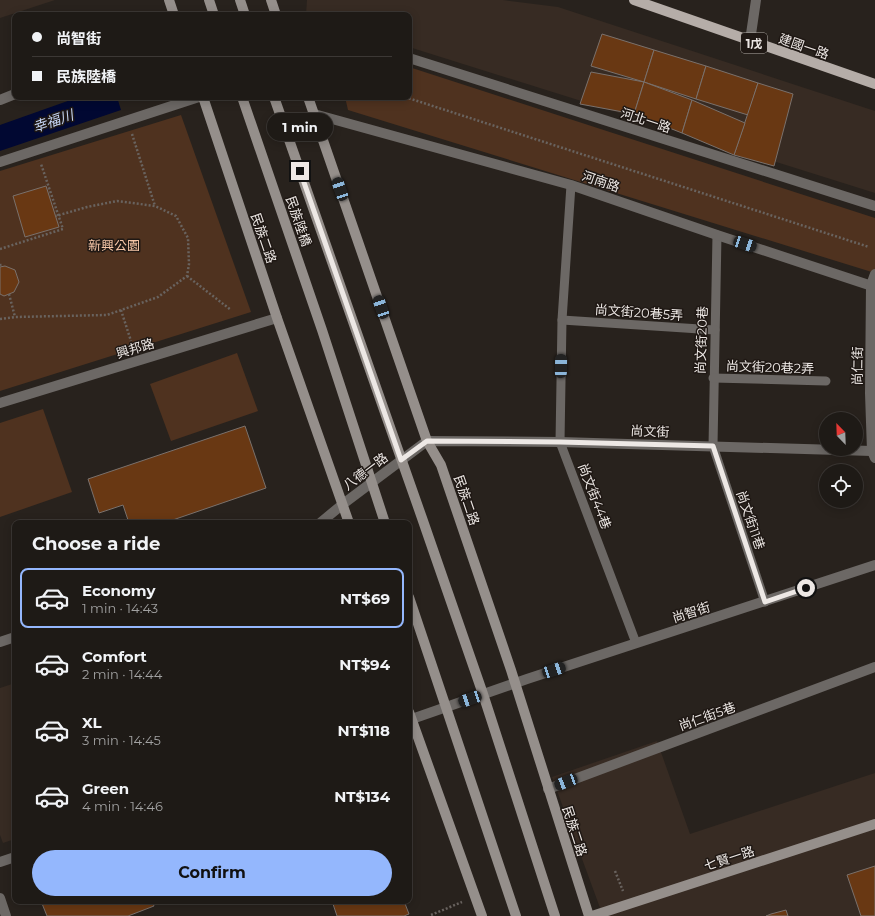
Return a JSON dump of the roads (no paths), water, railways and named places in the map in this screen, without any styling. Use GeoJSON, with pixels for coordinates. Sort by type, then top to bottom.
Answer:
{"type":"FeatureCollection","features":[{"type":"Feature","properties":{"kind":"main road","name":"建國一路"},"geometry":{"type":"LineString","coordinates":[[634,0],[875,84]]}},
{"type":"Feature","properties":{"kind":"street"},"geometry":{"type":"LineString","coordinates":[[170,0],[173,12]]}},
{"type":"Feature","properties":{"kind":"street"},"geometry":{"type":"LineString","coordinates":[[209,0],[213,12]]}},
{"type":"Feature","properties":{"kind":"street"},"geometry":{"type":"LineString","coordinates":[[240,0],[244,12]]}},
{"type":"Feature","properties":{"kind":"street"},"geometry":{"type":"LineString","coordinates":[[271,0],[275,12]]}},
{"type":"Feature","properties":{"kind":"street"},"geometry":{"type":"LineString","coordinates":[[750,41],[756,0]]}},
{"type":"Feature","properties":{"kind":"street","name":"河北一路"},"geometry":{"type":"LineString","coordinates":[[412,59],[875,206]]}},
{"type":"Feature","properties":{"kind":"street"},"geometry":{"type":"LineString","coordinates":[[0,100],[12,95]]}},
{"type":"Feature","properties":{"kind":"street"},"geometry":{"type":"LineString","coordinates":[[0,162],[190,100]]}},
{"type":"Feature","properties":{"kind":"street","name":"民族二路"},"geometry":{"type":"LineString","coordinates":[[204,100],[277,318],[348,520]]}},
{"type":"Feature","properties":{"kind":"street","name":"民族陸橋"},"geometry":{"type":"LineString","coordinates":[[243,100],[322,330],[371,482]]}},
{"type":"Feature","properties":{"kind":"street","name":"民族陸橋"},"geometry":{"type":"LineString","coordinates":[[275,100],[353,319],[401,460]]}},
{"type":"Feature","properties":{"kind":"street","name":"民族二路"},"geometry":{"type":"LineString","coordinates":[[309,100],[427,441],[442,465],[515,683],[589,916]]}},
{"type":"Feature","properties":{"kind":"street","name":"河南路"},"geometry":{"type":"LineString","coordinates":[[314,114],[571,185],[873,286]]}},
{"type":"Feature","properties":{"kind":"street","name":"尚仁街"},"geometry":{"type":"LineString","coordinates":[[874,454],[873,286],[875,274]]}},
{"type":"Feature","properties":{"kind":"street","name":"興邦路"},"geometry":{"type":"LineString","coordinates":[[0,403],[277,318]]}},
{"type":"Feature","properties":{"kind":"street","name":"尚文街"},"geometry":{"type":"LineString","coordinates":[[427,441],[560,442],[713,446],[874,454]]}},
{"type":"Feature","properties":{"kind":"street","name":"八德一路"},"geometry":{"type":"LineString","coordinates":[[324,520],[371,482],[427,441]]}},
{"type":"Feature","properties":{"kind":"street"},"geometry":{"type":"LineString","coordinates":[[401,460],[482,694],[555,916]]}},
{"type":"Feature","properties":{"kind":"street"},"geometry":{"type":"LineString","coordinates":[[371,482],[384,520]]}},
{"type":"Feature","properties":{"kind":"street","name":"尚智街"},"geometry":{"type":"LineString","coordinates":[[412,716],[445,707],[875,565]]}},
{"type":"Feature","properties":{"kind":"street"},"geometry":{"type":"LineString","coordinates":[[412,607],[516,916]]}},
{"type":"Feature","properties":{"kind":"street"},"geometry":{"type":"LineString","coordinates":[[0,642],[12,638]]}},
{"type":"Feature","properties":{"kind":"street","name":"尚仁街5巷"},"geometry":{"type":"LineString","coordinates":[[548,789],[875,667]]}},
{"type":"Feature","properties":{"kind":"street"},"geometry":{"type":"LineString","coordinates":[[412,723],[482,916]]}},
{"type":"Feature","properties":{"kind":"street","name":"七賢一路"},"geometry":{"type":"LineString","coordinates":[[592,916],[875,824]]}},
{"type":"Feature","properties":{"kind":"street"},"geometry":{"type":"LineString","coordinates":[[0,862],[12,858]]}},
{"type":"Feature","properties":{"kind":"street"},"geometry":{"type":"LineString","coordinates":[[0,898],[6,916]]}},
{"type":"Feature","properties":{"kind":"lane","name":"尚文街44巷"},"geometry":{"type":"LineString","coordinates":[[571,185],[562,320],[560,442],[636,643]]}},
{"type":"Feature","properties":{"kind":"lane","name":"尚文街20巷"},"geometry":{"type":"LineString","coordinates":[[713,446],[713,378],[717,235]]}},
{"type":"Feature","properties":{"kind":"lane","name":"尚文街20巷5弄"},"geometry":{"type":"LineString","coordinates":[[562,320],[715,330]]}},
{"type":"Feature","properties":{"kind":"lane","name":"尚文街20巷2弄"},"geometry":{"type":"LineString","coordinates":[[713,378],[826,381]]}},
{"type":"Feature","properties":{"kind":"lane","name":"尚文街11巷"},"geometry":{"type":"LineString","coordinates":[[713,446],[765,602]]}},
{"type":"Feature","properties":{"kind":"water","name":"幸福川"},"geometry":{"type":"Polygon","coordinates":[[[71,100],[118,100],[121,110],[0,151],[0,125],[71,100]]]}},
{"type":"Feature","properties":{"kind":"park label","name":"新興公園"},"geometry":{"type":"Point","coordinates":[114,245]}}]}
